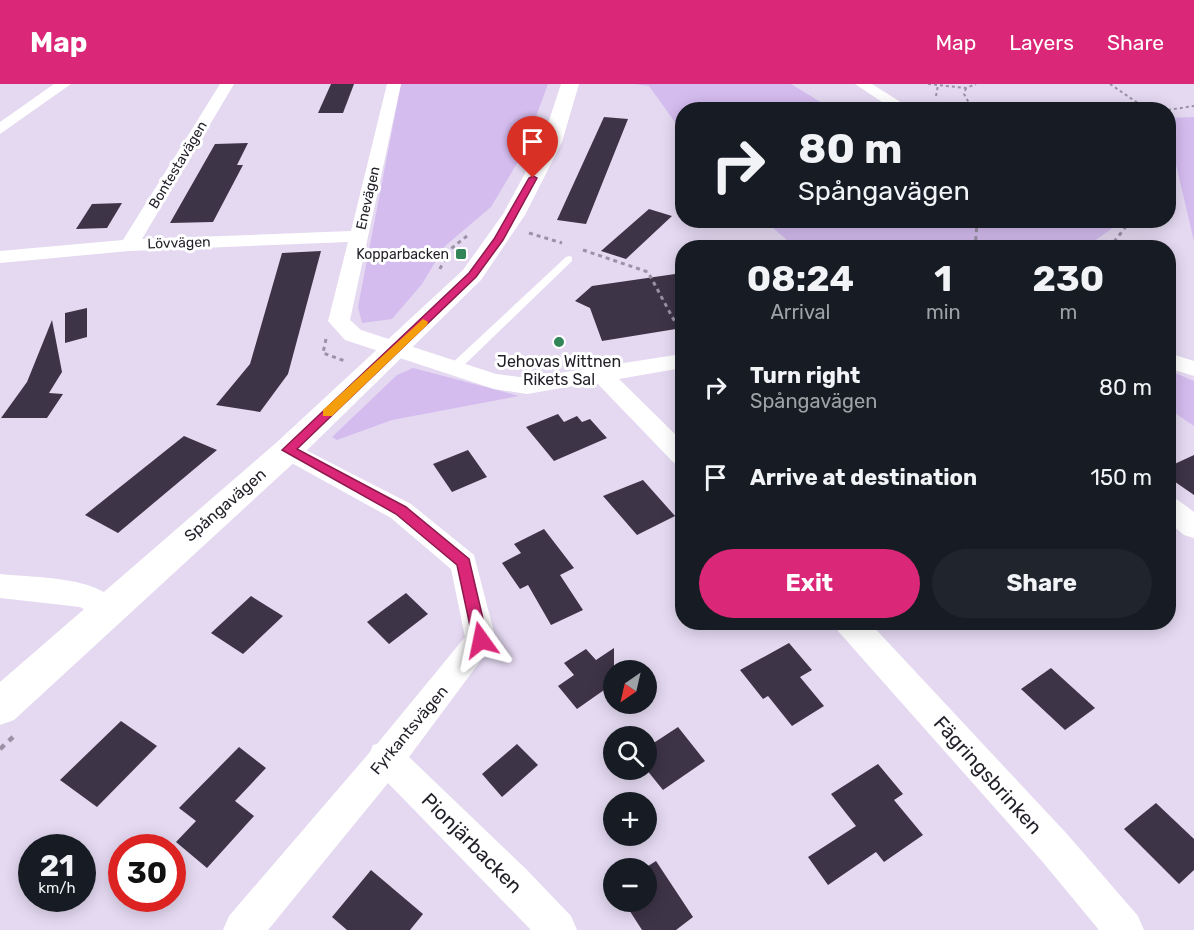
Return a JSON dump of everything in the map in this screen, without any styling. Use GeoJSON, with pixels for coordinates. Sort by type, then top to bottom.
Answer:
{"type":"FeatureCollection","features":[{"type":"Feature","properties":{"kind":"street"},"geometry":{"type":"LineString","coordinates":[[0,129],[64,84]]}},
{"type":"Feature","properties":{"kind":"street","name":"Bontestavägen"},"geometry":{"type":"LineString","coordinates":[[129,245],[227,84]]}},
{"type":"Feature","properties":{"kind":"street","name":"Enevägen"},"geometry":{"type":"LineString","coordinates":[[394,84],[339,321],[353,335],[394,350]]}},
{"type":"Feature","properties":{"kind":"street","name":"Spångavägen"},"geometry":{"type":"LineString","coordinates":[[0,707],[288,450],[472,275],[499,240],[552,142],[570,84]]}},
{"type":"Feature","properties":{"kind":"street"},"geometry":{"type":"LineString","coordinates":[[862,84],[892,102]]}},
{"type":"Feature","properties":{"kind":"street","name":"Lövvägen"},"geometry":{"type":"LineString","coordinates":[[0,257],[129,245],[359,236]]}},
{"type":"Feature","properties":{"kind":"street"},"geometry":{"type":"LineString","coordinates":[[394,350],[494,381],[527,387],[675,362]]}},
{"type":"Feature","properties":{"kind":"street"},"geometry":{"type":"LineString","coordinates":[[1176,363],[1194,369]]}},
{"type":"Feature","properties":{"kind":"street"},"geometry":{"type":"LineString","coordinates":[[600,373],[675,449]]}},
{"type":"Feature","properties":{"kind":"street","name":"Fyrkantsvägen"},"geometry":{"type":"LineString","coordinates":[[243,930],[385,757],[428,709],[481,640],[464,563],[401,511],[288,450]]}},
{"type":"Feature","properties":{"kind":"street"},"geometry":{"type":"LineString","coordinates":[[1176,513],[1194,527]]}},
{"type":"Feature","properties":{"kind":"street"},"geometry":{"type":"LineString","coordinates":[[0,586],[86,596],[107,610]]}},
{"type":"Feature","properties":{"kind":"street","name":"Fägringsbrinken"},"geometry":{"type":"LineString","coordinates":[[856,630],[1054,847],[1124,930]]}},
{"type":"Feature","properties":{"kind":"street","name":"Pionjärbacken"},"geometry":{"type":"LineString","coordinates":[[385,757],[513,882],[557,930]]}},
{"type":"Feature","properties":{"kind":"lane"},"geometry":{"type":"LineString","coordinates":[[453,369],[569,259]]}},
{"type":"Feature","properties":{"kind":"path"},"geometry":{"type":"LineString","coordinates":[[928,84],[966,88],[976,84]]}},
{"type":"Feature","properties":{"kind":"path"},"geometry":{"type":"LineString","coordinates":[[1110,84],[1136,102]]}},
{"type":"Feature","properties":{"kind":"path"},"geometry":{"type":"LineString","coordinates":[[936,96],[938,85]]}},
{"type":"Feature","properties":{"kind":"path"},"geometry":{"type":"LineString","coordinates":[[966,88],[964,94],[969,102]]}},
{"type":"Feature","properties":{"kind":"path"},"geometry":{"type":"LineString","coordinates":[[1176,109],[1194,106]]}},
{"type":"Feature","properties":{"kind":"path"},"geometry":{"type":"LineString","coordinates":[[1115,240],[1124,228]]}},
{"type":"Feature","properties":{"kind":"path"},"geometry":{"type":"LineString","coordinates":[[437,278],[448,251],[472,232]]}},
{"type":"Feature","properties":{"kind":"path"},"geometry":{"type":"LineString","coordinates":[[526,232],[570,246]]}},
{"type":"Feature","properties":{"kind":"path"},"geometry":{"type":"LineString","coordinates":[[581,250],[648,272],[675,322]]}},
{"type":"Feature","properties":{"kind":"shaded area"},"geometry":{"type":"Polygon","coordinates":[[[401,84],[548,84],[522,155],[491,207],[445,246],[422,284],[392,319],[362,323],[358,307],[401,84]]]}},
{"type":"Feature","properties":{"kind":"shaded area"},"geometry":{"type":"Polygon","coordinates":[[[634,84],[791,84],[821,102],[675,102],[675,122],[649,86],[634,84]]]}},
{"type":"Feature","properties":{"kind":"shaded area"},"geometry":{"type":"Polygon","coordinates":[[[1194,117],[1194,241],[1176,165],[1176,118],[1194,117]]]}},
{"type":"Feature","properties":{"kind":"shaded area"},"geometry":{"type":"Polygon","coordinates":[[[773,228],[1113,228],[1095,240],[787,240],[773,228]]]}},
{"type":"Feature","properties":{"kind":"shaded area"},"geometry":{"type":"Polygon","coordinates":[[[413,368],[519,396],[392,420],[337,440],[332,437],[397,375],[413,368]]]}},
{"type":"Feature","properties":{"kind":"shaded area"},"geometry":{"type":"Polygon","coordinates":[[[1176,373],[1194,381],[1194,426],[1176,414],[1176,373]]]}},
{"type":"Feature","properties":{"kind":"building"},"geometry":{"type":"Polygon","coordinates":[[[331,84],[354,84],[343,113],[318,113],[331,84]]]}},
{"type":"Feature","properties":{"kind":"building"},"geometry":{"type":"Polygon","coordinates":[[[604,117],[628,119],[586,224],[557,220],[604,117]]]}},
{"type":"Feature","properties":{"kind":"building"},"geometry":{"type":"Polygon","coordinates":[[[248,143],[237,165],[243,165],[213,222],[170,223],[215,144],[248,143]]]}},
{"type":"Feature","properties":{"kind":"building"},"geometry":{"type":"Polygon","coordinates":[[[122,203],[107,228],[76,229],[92,204],[122,203]]]}},
{"type":"Feature","properties":{"kind":"building"},"geometry":{"type":"Polygon","coordinates":[[[649,209],[672,216],[626,259],[601,251],[649,209]]]}},
{"type":"Feature","properties":{"kind":"building"},"geometry":{"type":"Polygon","coordinates":[[[321,251],[288,374],[260,412],[216,405],[250,364],[282,253],[321,251]]]}},
{"type":"Feature","properties":{"kind":"building"},"geometry":{"type":"Polygon","coordinates":[[[675,274],[675,329],[602,341],[590,308],[575,301],[592,286],[675,274]]]}},
{"type":"Feature","properties":{"kind":"building"},"geometry":{"type":"Polygon","coordinates":[[[87,308],[87,337],[65,343],[65,313],[87,308]]]}},
{"type":"Feature","properties":{"kind":"building"},"geometry":{"type":"Polygon","coordinates":[[[52,320],[62,372],[49,393],[63,394],[47,418],[1,418],[27,382],[52,320]]]}},
{"type":"Feature","properties":{"kind":"building"},"geometry":{"type":"Polygon","coordinates":[[[558,414],[564,422],[577,416],[582,422],[590,419],[607,438],[554,461],[526,427],[558,414]]]}},
{"type":"Feature","properties":{"kind":"building"},"geometry":{"type":"Polygon","coordinates":[[[184,436],[217,450],[118,533],[85,515],[184,436]]]}},
{"type":"Feature","properties":{"kind":"building"},"geometry":{"type":"Polygon","coordinates":[[[468,450],[487,477],[452,492],[433,464],[468,450]]]}},
{"type":"Feature","properties":{"kind":"building"},"geometry":{"type":"Polygon","coordinates":[[[1194,455],[1194,495],[1176,483],[1176,463],[1194,455]]]}},
{"type":"Feature","properties":{"kind":"building"},"geometry":{"type":"Polygon","coordinates":[[[643,480],[675,516],[637,535],[603,496],[643,480]]]}},
{"type":"Feature","properties":{"kind":"building"},"geometry":{"type":"Polygon","coordinates":[[[544,529],[574,568],[560,575],[583,610],[551,625],[528,585],[520,589],[502,563],[521,553],[514,544],[544,529]]]}},
{"type":"Feature","properties":{"kind":"building"},"geometry":{"type":"Polygon","coordinates":[[[406,593],[428,614],[389,644],[367,622],[406,593]]]}},
{"type":"Feature","properties":{"kind":"building"},"geometry":{"type":"Polygon","coordinates":[[[251,596],[283,616],[243,654],[211,633],[251,596]]]}},
{"type":"Feature","properties":{"kind":"building"},"geometry":{"type":"Polygon","coordinates":[[[789,643],[812,670],[800,677],[824,706],[792,726],[768,696],[763,699],[740,670],[789,643]]]}},
{"type":"Feature","properties":{"kind":"building"},"geometry":{"type":"Polygon","coordinates":[[[614,648],[614,660],[603,660],[603,691],[577,709],[558,686],[574,675],[564,663],[586,649],[596,660],[614,648]]]}},
{"type":"Feature","properties":{"kind":"building"},"geometry":{"type":"Polygon","coordinates":[[[1051,668],[1095,708],[1065,730],[1021,689],[1051,668]]]}},
{"type":"Feature","properties":{"kind":"building"},"geometry":{"type":"Polygon","coordinates":[[[121,721],[157,746],[97,807],[60,780],[121,721]]]}},
{"type":"Feature","properties":{"kind":"building"},"geometry":{"type":"Polygon","coordinates":[[[678,727],[705,761],[663,790],[655,780],[657,780],[657,741],[678,727]]]}},
{"type":"Feature","properties":{"kind":"building"},"geometry":{"type":"Polygon","coordinates":[[[517,744],[538,765],[502,797],[482,774],[517,744]]]}},
{"type":"Feature","properties":{"kind":"building"},"geometry":{"type":"Polygon","coordinates":[[[239,747],[266,768],[235,801],[254,816],[207,868],[186,850],[186,834],[184,834],[196,821],[179,808],[239,747]]]}},
{"type":"Feature","properties":{"kind":"building"},"geometry":{"type":"Polygon","coordinates":[[[878,764],[903,794],[894,800],[923,835],[884,862],[876,852],[828,885],[808,857],[856,826],[831,794],[878,764]]]}},
{"type":"Feature","properties":{"kind":"building"},"geometry":{"type":"Polygon","coordinates":[[[1156,803],[1194,839],[1194,870],[1179,884],[1124,829],[1156,803]]]}},
{"type":"Feature","properties":{"kind":"building"},"geometry":{"type":"Polygon","coordinates":[[[657,863],[693,917],[676,930],[642,930],[630,912],[657,912],[657,863]]]}},
{"type":"Feature","properties":{"kind":"building"},"geometry":{"type":"Polygon","coordinates":[[[371,870],[423,914],[410,930],[347,930],[332,917],[371,870]]]}},
{"type":"Feature","properties":{"kind":"slow traffic"},"geometry":{"type":"LineString","coordinates":[[327,413],[423,322]]}},
{"type":"Feature","properties":{"kind":"place","name":"Kopparbacken"},"geometry":{"type":"Point","coordinates":[461,254]}},
{"type":"Feature","properties":{"kind":"place","name":"Jehovas Wittnen Rikets Sal"},"geometry":{"type":"Point","coordinates":[559,342]}},
{"type":"Feature","properties":{"kind":"route"},"geometry":{"type":"LineString","coordinates":[[481,640],[464,563],[401,511],[288,450],[472,275],[499,240],[533,178]]}}]}
